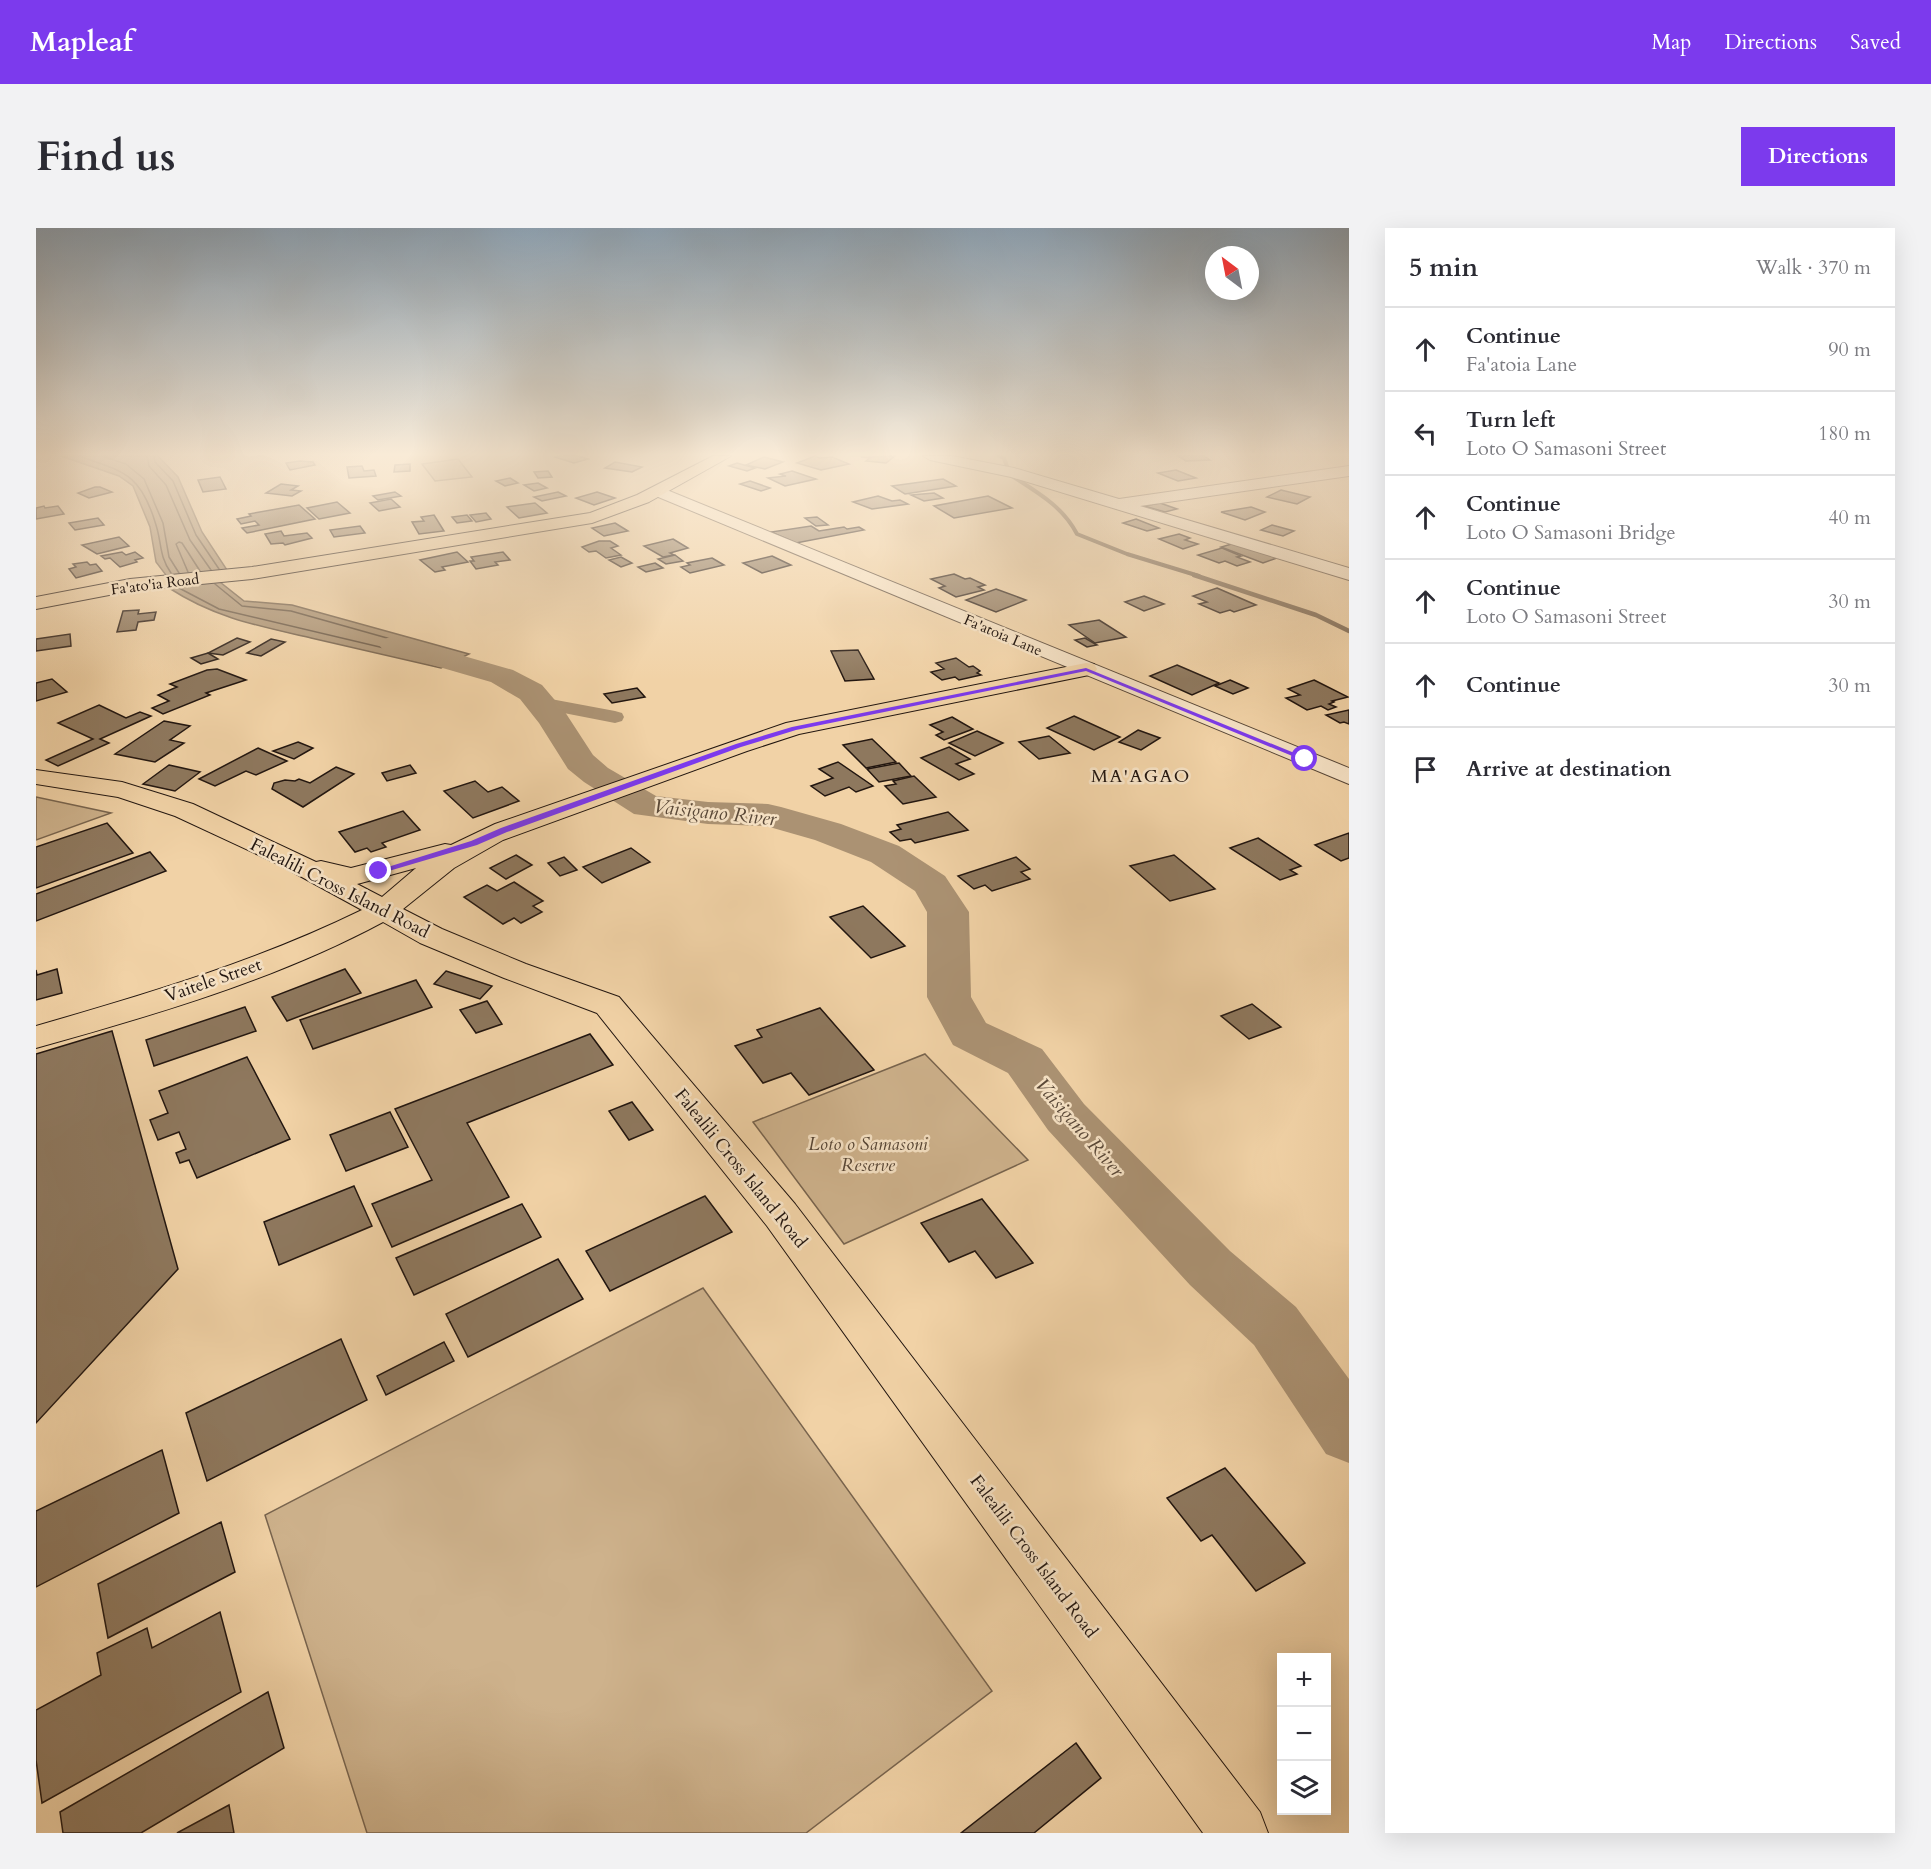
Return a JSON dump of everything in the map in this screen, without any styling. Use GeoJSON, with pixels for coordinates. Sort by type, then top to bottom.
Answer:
{"type":"FeatureCollection","features":[{"type":"Feature","properties":{"kind":"main road","name":"Fa'ato'ia Road"},"geometry":{"type":"LineString","coordinates":[[36,603],[140,584],[242,574],[515,531]]}},
{"type":"Feature","properties":{"kind":"main road"},"geometry":{"type":"LineString","coordinates":[[288,858],[351,877],[474,843],[794,728],[1086,669]]}},
{"type":"Feature","properties":{"kind":"main road","name":"Falealili Cross Island Road"},"geometry":{"type":"LineString","coordinates":[[36,777],[132,793],[184,810],[288,858],[442,940],[515,971],[608,1005],[781,1215],[1239,1833]]}},
{"type":"Feature","properties":{"kind":"main road","name":"Vaitele Street"},"geometry":{"type":"LineString","coordinates":[[36,1037],[98,1019],[305,948],[384,910],[424,876],[474,843]]}},
{"type":"Feature","properties":{"kind":"street","name":"Fa'atoia Lane"},"geometry":{"type":"LineString","coordinates":[[753,531],[1349,777]]}},
{"type":"Feature","properties":{"kind":"street"},"geometry":{"type":"LineString","coordinates":[[1206,531],[1349,574]]}},
{"type":"Feature","properties":{"kind":"green space"},"geometry":{"type":"Polygon","coordinates":[[[36,797],[111,813],[36,840],[36,797]]]}},
{"type":"Feature","properties":{"kind":"green space","name":"Loto o Samasoni Reserve"},"geometry":{"type":"Polygon","coordinates":[[[925,1054],[1028,1160],[844,1244],[753,1122],[925,1054]]]}},
{"type":"Feature","properties":{"kind":"green space"},"geometry":{"type":"Polygon","coordinates":[[[703,1288],[992,1691],[806,1833],[367,1833],[265,1515],[703,1288]]]}},
{"type":"Feature","properties":{"kind":"water"},"geometry":{"type":"Polygon","coordinates":[[[151,531],[202,531],[227,570],[220,582],[244,601],[292,605],[469,654],[441,668],[255,625],[203,607],[169,588],[166,575],[156,562],[151,531]]]}},
{"type":"Feature","properties":{"kind":"building"},"geometry":{"type":"Polygon","coordinates":[[[281,531],[284,536],[307,533],[312,538],[285,545],[283,543],[271,544],[265,534],[281,531]]]}},
{"type":"Feature","properties":{"kind":"building"},"geometry":{"type":"Polygon","coordinates":[[[331,531],[364,531],[365,533],[334,537],[331,531]]]}},
{"type":"Feature","properties":{"kind":"building"},"geometry":{"type":"Polygon","coordinates":[[[417,531],[444,531],[419,534],[417,531]]]}},
{"type":"Feature","properties":{"kind":"building"},"geometry":{"type":"Polygon","coordinates":[[[596,531],[628,531],[604,536],[596,531]]]}},
{"type":"Feature","properties":{"kind":"building"},"geometry":{"type":"Polygon","coordinates":[[[778,531],[859,531],[796,543],[771,532],[778,531]]]}},
{"type":"Feature","properties":{"kind":"building"},"geometry":{"type":"Polygon","coordinates":[[[1264,531],[1294,531],[1283,536],[1264,531]]]}},
{"type":"Feature","properties":{"kind":"building"},"geometry":{"type":"Polygon","coordinates":[[[1179,534],[1190,538],[1185,540],[1198,544],[1183,549],[1159,539],[1179,534]]]}},
{"type":"Feature","properties":{"kind":"building"},"geometry":{"type":"Polygon","coordinates":[[[119,537],[129,546],[97,554],[82,545],[119,537]]]}},
{"type":"Feature","properties":{"kind":"building"},"geometry":{"type":"Polygon","coordinates":[[[673,539],[688,548],[670,553],[674,555],[663,557],[644,546],[673,539]]]}},
{"type":"Feature","properties":{"kind":"building"},"geometry":{"type":"Polygon","coordinates":[[[599,541],[610,541],[618,546],[611,548],[621,555],[606,558],[596,551],[589,552],[582,547],[599,541]]]}},
{"type":"Feature","properties":{"kind":"building"},"geometry":{"type":"Polygon","coordinates":[[[1235,543],[1277,558],[1263,563],[1221,547],[1235,543]]]}},
{"type":"Feature","properties":{"kind":"building"},"geometry":{"type":"Polygon","coordinates":[[[1222,548],[1250,562],[1237,566],[1225,561],[1219,563],[1198,555],[1222,548]]]}},
{"type":"Feature","properties":{"kind":"building"},"geometry":{"type":"Polygon","coordinates":[[[122,552],[126,555],[135,552],[143,558],[120,567],[110,558],[105,559],[101,556],[122,552]]]}},
{"type":"Feature","properties":{"kind":"building"},"geometry":{"type":"Polygon","coordinates":[[[457,552],[468,562],[442,567],[445,570],[435,572],[420,560],[457,552]]]}},
{"type":"Feature","properties":{"kind":"building"},"geometry":{"type":"Polygon","coordinates":[[[503,552],[510,560],[495,562],[498,565],[476,569],[470,561],[474,561],[471,557],[503,552]]]}},
{"type":"Feature","properties":{"kind":"building"},"geometry":{"type":"Polygon","coordinates":[[[675,555],[683,561],[666,564],[658,559],[675,555]]]}},
{"type":"Feature","properties":{"kind":"building"},"geometry":{"type":"Polygon","coordinates":[[[772,556],[791,565],[762,573],[743,563],[772,556]]]}},
{"type":"Feature","properties":{"kind":"building"},"geometry":{"type":"Polygon","coordinates":[[[621,557],[632,563],[621,567],[609,560],[621,557]]]}},
{"type":"Feature","properties":{"kind":"building"},"geometry":{"type":"Polygon","coordinates":[[[712,558],[724,565],[690,573],[681,567],[690,565],[687,563],[712,558]]]}},
{"type":"Feature","properties":{"kind":"building"},"geometry":{"type":"Polygon","coordinates":[[[87,562],[90,565],[96,564],[102,571],[76,578],[69,569],[76,567],[73,564],[87,562]]]}},
{"type":"Feature","properties":{"kind":"building"},"geometry":{"type":"Polygon","coordinates":[[[655,563],[663,568],[646,572],[638,567],[655,563]]]}},
{"type":"Feature","properties":{"kind":"building"},"geometry":{"type":"Polygon","coordinates":[[[954,574],[985,585],[978,587],[984,590],[956,597],[939,588],[945,586],[931,579],[954,574]]]}},
{"type":"Feature","properties":{"kind":"building"},"geometry":{"type":"Polygon","coordinates":[[[1217,588],[1256,605],[1234,612],[1230,610],[1220,613],[1199,604],[1207,602],[1193,596],[1217,588]]]}},
{"type":"Feature","properties":{"kind":"building"},"geometry":{"type":"Polygon","coordinates":[[[996,589],[1026,600],[996,612],[966,600],[996,589]]]}},
{"type":"Feature","properties":{"kind":"building"},"geometry":{"type":"Polygon","coordinates":[[[1144,596],[1164,604],[1144,611],[1125,602],[1144,596]]]}},
{"type":"Feature","properties":{"kind":"building"},"geometry":{"type":"Polygon","coordinates":[[[139,610],[138,614],[156,612],[154,620],[138,622],[136,630],[117,632],[123,611],[139,610]]]}},
{"type":"Feature","properties":{"kind":"building"},"geometry":{"type":"Polygon","coordinates":[[[1099,620],[1126,637],[1095,643],[1069,625],[1099,620]]]}},
{"type":"Feature","properties":{"kind":"building"},"geometry":{"type":"Polygon","coordinates":[[[70,634],[71,646],[36,651],[36,639],[70,634]]]}},
{"type":"Feature","properties":{"kind":"building"},"geometry":{"type":"Polygon","coordinates":[[[237,638],[250,642],[223,655],[208,653],[237,638]]]}},
{"type":"Feature","properties":{"kind":"building"},"geometry":{"type":"Polygon","coordinates":[[[1085,638],[1097,645],[1087,647],[1075,640],[1085,638]]]}},
{"type":"Feature","properties":{"kind":"building"},"geometry":{"type":"Polygon","coordinates":[[[271,639],[285,642],[261,656],[247,653],[271,639]]]}},
{"type":"Feature","properties":{"kind":"building"},"geometry":{"type":"Polygon","coordinates":[[[858,650],[874,679],[845,681],[831,651],[858,650]]]}},
{"type":"Feature","properties":{"kind":"building"},"geometry":{"type":"Polygon","coordinates":[[[208,653],[218,659],[201,664],[191,658],[208,653]]]}},
{"type":"Feature","properties":{"kind":"building"},"geometry":{"type":"Polygon","coordinates":[[[956,658],[969,667],[973,666],[980,671],[977,673],[981,675],[959,680],[955,677],[942,680],[931,672],[944,669],[936,663],[956,658]]]}},
{"type":"Feature","properties":{"kind":"building"},"geometry":{"type":"Polygon","coordinates":[[[1177,665],[1219,683],[1192,695],[1150,676],[1177,665]]]}},
{"type":"Feature","properties":{"kind":"building"},"geometry":{"type":"Polygon","coordinates":[[[217,669],[246,680],[206,693],[210,695],[163,714],[152,708],[169,701],[158,695],[177,687],[170,684],[207,670],[217,669]]]}},
{"type":"Feature","properties":{"kind":"building"},"geometry":{"type":"Polygon","coordinates":[[[52,679],[67,692],[36,701],[36,683],[52,679]]]}},
{"type":"Feature","properties":{"kind":"building"},"geometry":{"type":"Polygon","coordinates":[[[1230,680],[1248,688],[1233,694],[1215,686],[1230,680]]]}},
{"type":"Feature","properties":{"kind":"building"},"geometry":{"type":"Polygon","coordinates":[[[1314,680],[1348,697],[1332,701],[1334,702],[1329,704],[1336,707],[1328,710],[1321,706],[1307,710],[1286,698],[1300,695],[1288,689],[1314,680]]]}},
{"type":"Feature","properties":{"kind":"building"},"geometry":{"type":"Polygon","coordinates":[[[637,688],[645,697],[612,703],[604,694],[637,688]]]}},
{"type":"Feature","properties":{"kind":"building"},"geometry":{"type":"Polygon","coordinates":[[[99,705],[126,718],[140,712],[151,716],[100,739],[109,743],[58,766],[46,760],[93,739],[58,723],[99,705]]]}},
{"type":"Feature","properties":{"kind":"building"},"geometry":{"type":"Polygon","coordinates":[[[1349,710],[1349,724],[1340,723],[1326,715],[1349,710]]]}},
{"type":"Feature","properties":{"kind":"building"},"geometry":{"type":"Polygon","coordinates":[[[1074,716],[1120,737],[1094,750],[1047,728],[1074,716]]]}},
{"type":"Feature","properties":{"kind":"building"},"geometry":{"type":"Polygon","coordinates":[[[952,717],[973,729],[944,740],[936,735],[943,732],[930,725],[952,717]]]}},
{"type":"Feature","properties":{"kind":"building"},"geometry":{"type":"Polygon","coordinates":[[[164,721],[190,726],[170,740],[184,743],[155,762],[115,754],[164,721]]]}},
{"type":"Feature","properties":{"kind":"building"},"geometry":{"type":"Polygon","coordinates":[[[1138,730],[1160,738],[1141,750],[1119,742],[1138,730]]]}},
{"type":"Feature","properties":{"kind":"building"},"geometry":{"type":"Polygon","coordinates":[[[977,731],[1003,743],[975,756],[949,743],[977,731]]]}},
{"type":"Feature","properties":{"kind":"building"},"geometry":{"type":"Polygon","coordinates":[[[1049,736],[1070,753],[1039,759],[1019,742],[1049,736]]]}},
{"type":"Feature","properties":{"kind":"building"},"geometry":{"type":"Polygon","coordinates":[[[872,739],[896,762],[866,768],[843,745],[872,739]]]}},
{"type":"Feature","properties":{"kind":"building"},"geometry":{"type":"Polygon","coordinates":[[[298,742],[313,748],[294,759],[273,751],[298,742]]]}},
{"type":"Feature","properties":{"kind":"building"},"geometry":{"type":"Polygon","coordinates":[[[949,747],[970,759],[956,764],[974,774],[959,780],[921,758],[949,747]]]}},
{"type":"Feature","properties":{"kind":"building"},"geometry":{"type":"Polygon","coordinates":[[[258,748],[287,761],[256,775],[246,771],[215,786],[199,779],[258,748]]]}},
{"type":"Feature","properties":{"kind":"building"},"geometry":{"type":"Polygon","coordinates":[[[838,762],[873,786],[856,792],[849,787],[825,796],[811,786],[833,778],[819,769],[838,762]]]}},
{"type":"Feature","properties":{"kind":"building"},"geometry":{"type":"Polygon","coordinates":[[[899,763],[911,776],[879,782],[867,769],[899,763]]]}},
{"type":"Feature","properties":{"kind":"building"},"geometry":{"type":"Polygon","coordinates":[[[169,765],[200,772],[175,791],[143,784],[169,765]]]}},
{"type":"Feature","properties":{"kind":"building"},"geometry":{"type":"Polygon","coordinates":[[[410,765],[416,773],[387,781],[382,773],[410,765]]]}},
{"type":"Feature","properties":{"kind":"building"},"geometry":{"type":"Polygon","coordinates":[[[336,767],[354,774],[303,807],[272,789],[274,783],[285,780],[299,779],[310,783],[336,767]]]}},
{"type":"Feature","properties":{"kind":"building"},"geometry":{"type":"Polygon","coordinates":[[[914,776],[936,797],[903,804],[885,786],[896,784],[893,781],[914,776]]]}},
{"type":"Feature","properties":{"kind":"building"},"geometry":{"type":"Polygon","coordinates":[[[475,781],[488,792],[502,787],[519,801],[473,818],[444,791],[475,781]]]}},
{"type":"Feature","properties":{"kind":"building"},"geometry":{"type":"Polygon","coordinates":[[[403,811],[420,830],[382,843],[386,847],[371,852],[367,848],[355,852],[339,832],[403,811]]]}},
{"type":"Feature","properties":{"kind":"building"},"geometry":{"type":"Polygon","coordinates":[[[948,812],[968,830],[915,843],[911,839],[900,841],[890,832],[901,829],[897,825],[948,812]]]}},
{"type":"Feature","properties":{"kind":"building"},"geometry":{"type":"Polygon","coordinates":[[[107,823],[133,853],[36,888],[36,847],[107,823]]]}},
{"type":"Feature","properties":{"kind":"building"},"geometry":{"type":"Polygon","coordinates":[[[1349,833],[1349,858],[1341,861],[1315,845],[1349,833]]]}},
{"type":"Feature","properties":{"kind":"building"},"geometry":{"type":"Polygon","coordinates":[[[1258,838],[1301,866],[1290,870],[1297,874],[1280,880],[1230,848],[1258,838]]]}},
{"type":"Feature","properties":{"kind":"building"},"geometry":{"type":"Polygon","coordinates":[[[631,848],[650,862],[602,883],[583,867],[631,848]]]}},
{"type":"Feature","properties":{"kind":"building"},"geometry":{"type":"Polygon","coordinates":[[[150,852],[166,871],[36,921],[36,894],[150,852]]]}},
{"type":"Feature","properties":{"kind":"building"},"geometry":{"type":"Polygon","coordinates":[[[516,855],[532,865],[506,879],[490,868],[516,855]]]}},
{"type":"Feature","properties":{"kind":"building"},"geometry":{"type":"Polygon","coordinates":[[[1174,855],[1215,889],[1170,901],[1130,866],[1174,855]]]}},
{"type":"Feature","properties":{"kind":"building"},"geometry":{"type":"Polygon","coordinates":[[[564,857],[577,870],[560,876],[548,863],[564,857]]]}},
{"type":"Feature","properties":{"kind":"building"},"geometry":{"type":"Polygon","coordinates":[[[1016,857],[1030,869],[1021,872],[1030,879],[992,891],[985,885],[974,889],[958,876],[1016,857]]]}},
{"type":"Feature","properties":{"kind":"building"},"geometry":{"type":"Polygon","coordinates":[[[514,882],[543,901],[533,906],[542,912],[521,923],[514,918],[503,924],[464,897],[487,885],[497,891],[514,882]]]}},
{"type":"Feature","properties":{"kind":"building"},"geometry":{"type":"Polygon","coordinates":[[[863,906],[905,946],[871,958],[830,917],[863,906]]]}},
{"type":"Feature","properties":{"kind":"building"},"geometry":{"type":"Polygon","coordinates":[[[57,969],[62,993],[36,1000],[36,970],[37,975],[57,969]]]}},
{"type":"Feature","properties":{"kind":"building"},"geometry":{"type":"Polygon","coordinates":[[[345,969],[361,993],[287,1021],[272,997],[345,969]]]}},
{"type":"Feature","properties":{"kind":"building"},"geometry":{"type":"Polygon","coordinates":[[[446,971],[492,986],[480,999],[434,984],[446,971]]]}},
{"type":"Feature","properties":{"kind":"building"},"geometry":{"type":"Polygon","coordinates":[[[416,980],[432,1007],[313,1049],[300,1020],[416,980]]]}},
{"type":"Feature","properties":{"kind":"building"},"geometry":{"type":"Polygon","coordinates":[[[487,1001],[502,1024],[476,1033],[460,1010],[487,1001]]]}},
{"type":"Feature","properties":{"kind":"building"},"geometry":{"type":"Polygon","coordinates":[[[1252,1004],[1281,1027],[1249,1039],[1221,1016],[1252,1004]]]}},
{"type":"Feature","properties":{"kind":"building"},"geometry":{"type":"Polygon","coordinates":[[[245,1007],[256,1031],[154,1066],[146,1040],[245,1007]]]}},
{"type":"Feature","properties":{"kind":"building"},"geometry":{"type":"Polygon","coordinates":[[[820,1008],[874,1070],[809,1095],[791,1073],[763,1083],[735,1046],[762,1037],[757,1030],[820,1008]]]}},
{"type":"Feature","properties":{"kind":"building"},"geometry":{"type":"Polygon","coordinates":[[[112,1031],[178,1269],[36,1423],[36,1054],[112,1031]]]}},
{"type":"Feature","properties":{"kind":"building"},"geometry":{"type":"Polygon","coordinates":[[[590,1034],[613,1065],[467,1123],[509,1197],[392,1247],[372,1204],[432,1180],[395,1109],[590,1034]]]}},
{"type":"Feature","properties":{"kind":"building"},"geometry":{"type":"Polygon","coordinates":[[[247,1057],[290,1139],[197,1178],[189,1160],[180,1163],[176,1153],[186,1149],[179,1132],[158,1140],[150,1120],[168,1113],[159,1091],[247,1057]]]}},
{"type":"Feature","properties":{"kind":"building"},"geometry":{"type":"Polygon","coordinates":[[[632,1102],[653,1130],[629,1140],[609,1111],[632,1102]]]}},
{"type":"Feature","properties":{"kind":"building"},"geometry":{"type":"Polygon","coordinates":[[[390,1112],[408,1147],[346,1171],[330,1135],[390,1112]]]}},
{"type":"Feature","properties":{"kind":"building"},"geometry":{"type":"Polygon","coordinates":[[[354,1186],[372,1226],[279,1265],[264,1222],[354,1186]]]}},
{"type":"Feature","properties":{"kind":"building"},"geometry":{"type":"Polygon","coordinates":[[[705,1196],[732,1232],[610,1291],[586,1251],[705,1196]]]}},
{"type":"Feature","properties":{"kind":"building"},"geometry":{"type":"Polygon","coordinates":[[[982,1199],[1033,1263],[996,1278],[975,1251],[949,1262],[921,1223],[982,1199]]]}},
{"type":"Feature","properties":{"kind":"building"},"geometry":{"type":"Polygon","coordinates":[[[522,1204],[541,1237],[414,1295],[396,1258],[522,1204]]]}},
{"type":"Feature","properties":{"kind":"building"},"geometry":{"type":"Polygon","coordinates":[[[558,1259],[583,1299],[468,1357],[446,1314],[558,1259]]]}},
{"type":"Feature","properties":{"kind":"building"},"geometry":{"type":"Polygon","coordinates":[[[341,1339],[367,1400],[207,1481],[186,1413],[341,1339]]]}},
{"type":"Feature","properties":{"kind":"building"},"geometry":{"type":"Polygon","coordinates":[[[444,1342],[454,1361],[386,1395],[377,1376],[444,1342]]]}},
{"type":"Feature","properties":{"kind":"building"},"geometry":{"type":"Polygon","coordinates":[[[162,1450],[179,1513],[36,1587],[36,1511],[162,1450]]]}},
{"type":"Feature","properties":{"kind":"building"},"geometry":{"type":"Polygon","coordinates":[[[1225,1468],[1305,1563],[1256,1591],[1212,1535],[1201,1541],[1167,1498],[1225,1468]]]}},
{"type":"Feature","properties":{"kind":"building"},"geometry":{"type":"Polygon","coordinates":[[[221,1522],[235,1572],[108,1638],[98,1584],[221,1522]]]}},
{"type":"Feature","properties":{"kind":"building"},"geometry":{"type":"Polygon","coordinates":[[[220,1612],[241,1692],[42,1803],[36,1760],[36,1710],[101,1675],[97,1653],[147,1628],[152,1648],[220,1612]]]}},
{"type":"Feature","properties":{"kind":"building"},"geometry":{"type":"Polygon","coordinates":[[[268,1692],[284,1748],[141,1833],[63,1833],[60,1812],[268,1692]]]}},
{"type":"Feature","properties":{"kind":"building"},"geometry":{"type":"Polygon","coordinates":[[[1076,1743],[1101,1778],[1034,1833],[961,1833],[1076,1743]]]}},
{"type":"Feature","properties":{"kind":"building"},"geometry":{"type":"Polygon","coordinates":[[[229,1805],[234,1833],[177,1833],[229,1805]]]}},
{"type":"Feature","properties":{"kind":"waterway"},"geometry":{"type":"LineString","coordinates":[[1075,531],[1077,534],[1127,554],[1199,576]]}},
{"type":"Feature","properties":{"kind":"waterway"},"geometry":{"type":"LineString","coordinates":[[1194,575],[1316,615],[1349,631]]}},
{"type":"Feature","properties":{"kind":"waterway","name":"Vaisigano River"},"geometry":{"type":"LineString","coordinates":[[394,645],[502,676],[531,692],[553,719],[580,762],[596,775],[647,806],[708,813],[768,815],[828,832],[885,854],[931,884],[948,912],[949,997],[969,1034],[1025,1061],[1066,1117],[1210,1268],[1275,1326],[1349,1432]]}},
{"type":"Feature","properties":{"kind":"waterway"},"geometry":{"type":"LineString","coordinates":[[540,703],[615,717]]}},
{"type":"Feature","properties":{"kind":"district","name":"MA'AGAO"},"geometry":{"type":"Point","coordinates":[1141,776]}},
{"type":"Feature","properties":{"kind":"route"},"geometry":{"type":"LineString","coordinates":[[379,871],[474,843],[504,830],[794,728],[1086,669],[1305,759]]}}]}
